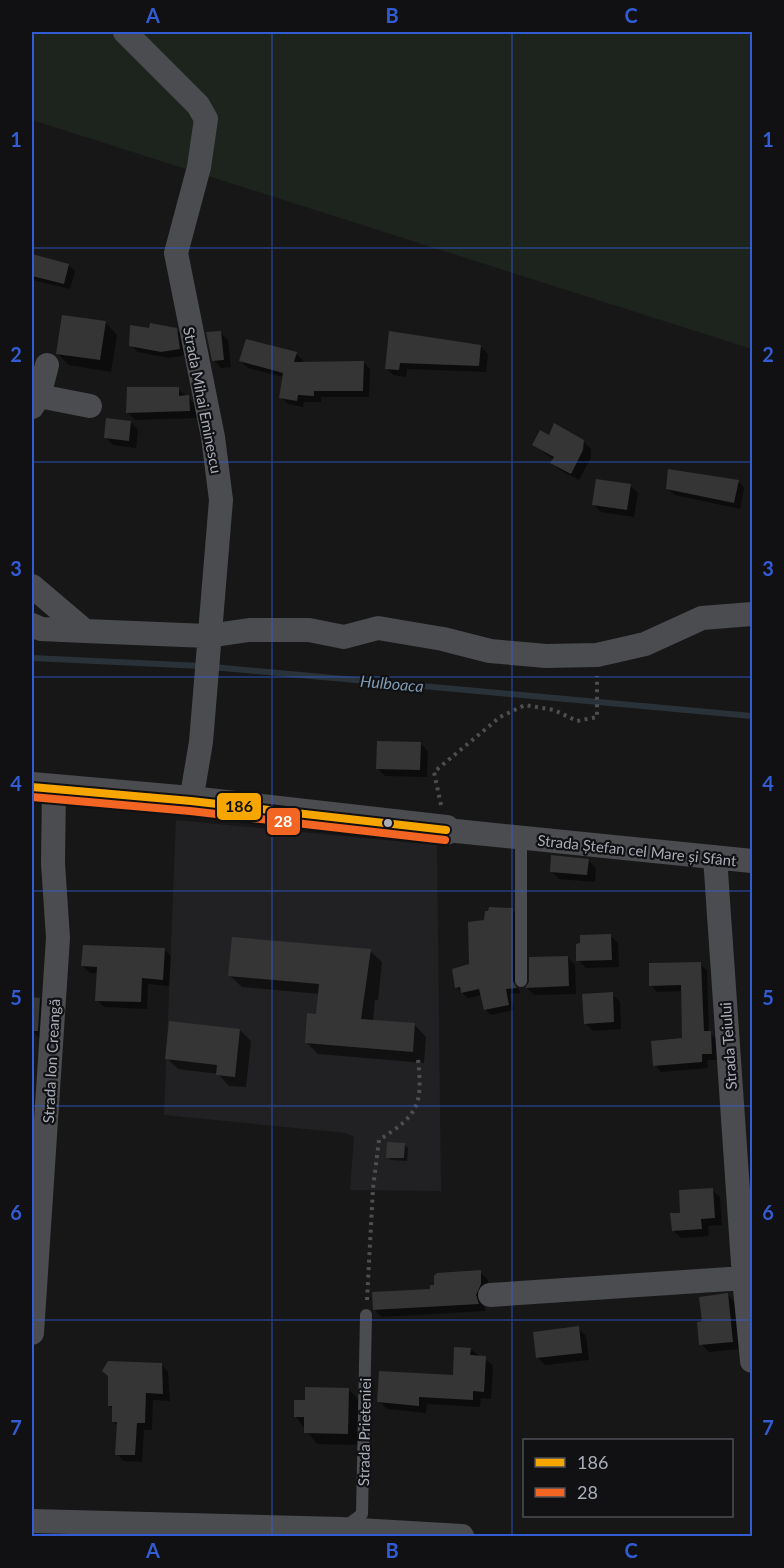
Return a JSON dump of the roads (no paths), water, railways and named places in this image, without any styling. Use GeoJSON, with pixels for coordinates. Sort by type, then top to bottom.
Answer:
{"type":"FeatureCollection","features":[{"type":"Feature","properties":{"kind":"street","name":"Strada Mihai Eminescu"},"geometry":{"type":"LineString","coordinates":[[125,32],[204,111],[206,119],[199,167],[176,253],[213,437],[221,500],[207,644],[205,691],[191,801]]}},
{"type":"Feature","properties":{"kind":"street"},"geometry":{"type":"LineString","coordinates":[[47,365],[35,402],[90,406]]}},
{"type":"Feature","properties":{"kind":"street"},"geometry":{"type":"LineString","coordinates":[[32,585],[85,631]]}},
{"type":"Feature","properties":{"kind":"street"},"geometry":{"type":"LineString","coordinates":[[32,625],[41,629],[85,631],[207,644],[249,630],[309,630],[344,638],[378,628],[442,639],[490,651],[546,656],[597,655],[645,644],[702,618],[753,614]]}},
{"type":"Feature","properties":{"kind":"street","name":"Strada Ștefan cel Mare și Sfânt"},"geometry":{"type":"LineString","coordinates":[[43,788],[191,801],[753,861]]}},
{"type":"Feature","properties":{"kind":"street","name":"Strada Ion Creangă"},"geometry":{"type":"LineString","coordinates":[[32,1333],[58,938],[53,863],[43,788]]}},
{"type":"Feature","properties":{"kind":"street","name":"Strada Teiului"},"geometry":{"type":"LineString","coordinates":[[715,858],[747,1234],[744,1278],[753,1361]]}},
{"type":"Feature","properties":{"kind":"street"},"geometry":{"type":"LineString","coordinates":[[490,1295],[744,1278]]}},
{"type":"Feature","properties":{"kind":"street"},"geometry":{"type":"LineString","coordinates":[[32,1521],[138,1530],[462,1536]]}},
{"type":"Feature","properties":{"kind":"lane","name":"Strada Ștefan cel Mare și Sfânt"},"geometry":{"type":"LineString","coordinates":[[520,981],[521,838]]}},
{"type":"Feature","properties":{"kind":"lane","name":"Strada Prieteniei"},"geometry":{"type":"LineString","coordinates":[[344,1533],[362,1514],[366,1315]]}},
{"type":"Feature","properties":{"kind":"waterway","name":"Hulboaca"},"geometry":{"type":"LineString","coordinates":[[32,658],[202,666]]}},
{"type":"Feature","properties":{"kind":"waterway","name":"Hulboaca"},"geometry":{"type":"LineString","coordinates":[[212,667],[752,716]]}}]}
